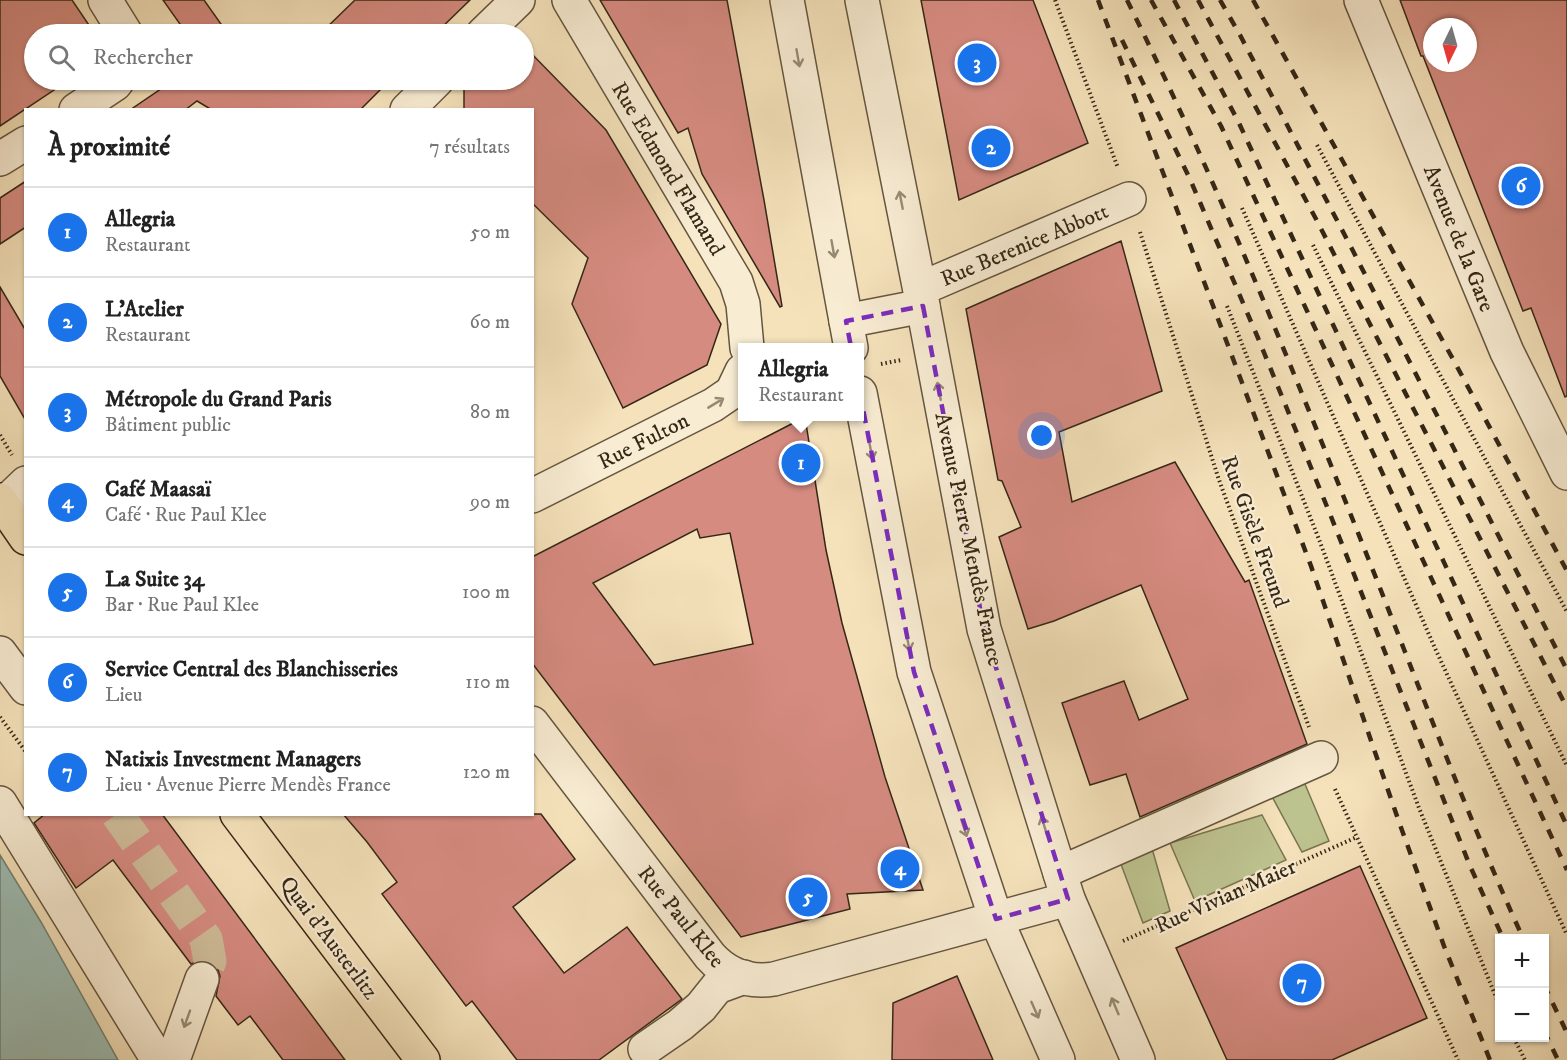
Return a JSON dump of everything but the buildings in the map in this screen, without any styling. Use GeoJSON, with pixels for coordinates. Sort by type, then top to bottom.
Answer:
{"type":"FeatureCollection","features":[{"type":"Feature","properties":{"kind":"main road"},"geometry":{"type":"LineString","coordinates":[[9,496],[24,533]]}},
{"type":"Feature","properties":{"kind":"main road","name":"Quai d'Austerlitz"},"geometry":{"type":"LineString","coordinates":[[239,816],[423,1060]]}},
{"type":"Feature","properties":{"kind":"street"},"geometry":{"type":"LineString","coordinates":[[105,0],[120,24]]}},
{"type":"Feature","properties":{"kind":"street"},"geometry":{"type":"LineString","coordinates":[[493,24],[518,0]]}},
{"type":"Feature","properties":{"kind":"street","name":"Rue Edmond Flamand"},"geometry":{"type":"LineString","coordinates":[[569,0],[736,282],[743,304],[745,343]]}},
{"type":"Feature","properties":{"kind":"street"},"geometry":{"type":"LineString","coordinates":[[787,0],[858,343]]}},
{"type":"Feature","properties":{"kind":"street","name":"Avenue Pierre Mendès France"},"geometry":{"type":"LineString","coordinates":[[862,0],[984,630],[1064,886],[1138,1060]]}},
{"type":"Feature","properties":{"kind":"street","name":"Avenue de la Gare"},"geometry":{"type":"LineString","coordinates":[[1361,0],[1507,352],[1567,473]]}},
{"type":"Feature","properties":{"kind":"street"},"geometry":{"type":"LineString","coordinates":[[79,108],[106,90]]}},
{"type":"Feature","properties":{"kind":"street"},"geometry":{"type":"LineString","coordinates":[[409,108],[427,90]]}},
{"type":"Feature","properties":{"kind":"street"},"geometry":{"type":"LineString","coordinates":[[0,159],[24,144]]}},
{"type":"Feature","properties":{"kind":"street","name":"Rue Berenice Abbott"},"geometry":{"type":"LineString","coordinates":[[859,343],[921,298],[1129,199]]}},
{"type":"Feature","properties":{"kind":"street","name":"Rue Fulton"},"geometry":{"type":"LineString","coordinates":[[534,495],[713,405],[732,392],[738,374]]}},
{"type":"Feature","properties":{"kind":"street"},"geometry":{"type":"LineString","coordinates":[[864,414],[914,672],[996,920],[1058,1060]]}},
{"type":"Feature","properties":{"kind":"street"},"geometry":{"type":"LineString","coordinates":[[0,653],[24,685]]}},
{"type":"Feature","properties":{"kind":"street","name":"Rue Paul Klee"},"geometry":{"type":"LineString","coordinates":[[534,726],[710,956],[728,972],[744,977],[774,979],[996,920],[1064,886]]}},
{"type":"Feature","properties":{"kind":"street"},"geometry":{"type":"LineString","coordinates":[[1064,886],[1321,758]]}},
{"type":"Feature","properties":{"kind":"street"},"geometry":{"type":"LineString","coordinates":[[0,803],[158,1060]]}},
{"type":"Feature","properties":{"kind":"street"},"geometry":{"type":"LineString","coordinates":[[645,1049],[680,1025],[701,1007],[717,987],[744,977]]}},
{"type":"Feature","properties":{"kind":"street"},"geometry":{"type":"LineString","coordinates":[[173,1060],[202,979]]}},
{"type":"Feature","properties":{"kind":"path","name":"Rue Gisèle Freund"},"geometry":{"type":"LineString","coordinates":[[1055,0],[1129,199],[1218,477],[1321,758],[1458,1060]]}},
{"type":"Feature","properties":{"kind":"path"},"geometry":{"type":"LineString","coordinates":[[1317,145],[1567,612]]}},
{"type":"Feature","properties":{"kind":"path"},"geometry":{"type":"LineString","coordinates":[[1242,208],[1434,646],[1567,935]]}},
{"type":"Feature","properties":{"kind":"path"},"geometry":{"type":"LineString","coordinates":[[1313,245],[1567,766]]}},
{"type":"Feature","properties":{"kind":"path"},"geometry":{"type":"LineString","coordinates":[[1227,306],[1320,542],[1419,808],[1495,995]]}},
{"type":"Feature","properties":{"kind":"path"},"geometry":{"type":"LineString","coordinates":[[864,346],[902,360]]}},
{"type":"Feature","properties":{"kind":"path"},"geometry":{"type":"LineString","coordinates":[[0,435],[9,451]]}},
{"type":"Feature","properties":{"kind":"path"},"geometry":{"type":"LineString","coordinates":[[0,717],[24,749]]}},
{"type":"Feature","properties":{"kind":"path","name":"Rue Vivian Maier"},"geometry":{"type":"LineString","coordinates":[[1092,954],[1357,837]]}},
{"type":"Feature","properties":{"kind":"path"},"geometry":{"type":"LineString","coordinates":[[1516,1042],[1525,1060]]}},
{"type":"Feature","properties":{"kind":"highlighted area"},"geometry":{"type":"Polygon","coordinates":[[[923,306],[984,629],[1068,899],[996,919],[914,672],[846,321],[923,306]]]}},
{"type":"Feature","properties":{"kind":"green space"},"geometry":{"type":"Polygon","coordinates":[[[1302,777],[1329,841],[1302,852],[1269,791],[1302,777]]]}},
{"type":"Feature","properties":{"kind":"green space"},"geometry":{"type":"Polygon","coordinates":[[[1262,815],[1286,860],[1195,901],[1170,843],[1262,815]]]}},
{"type":"Feature","properties":{"kind":"green space"},"geometry":{"type":"Polygon","coordinates":[[[1151,845],[1170,911],[1143,923],[1119,859],[1151,845]]]}},
{"type":"Feature","properties":{"kind":"water"},"geometry":{"type":"Polygon","coordinates":[[[0,855],[41,922],[118,1060],[0,1060],[0,855]]]}},
{"type":"Feature","properties":{"kind":"tunnel"},"geometry":{"type":"LineString","coordinates":[[118,816],[206,939],[210,961],[202,979]]}},
{"type":"Feature","properties":{"kind":"railway"},"geometry":{"type":"LineString","coordinates":[[1098,0],[1311,566],[1444,946],[1490,1060]]}},
{"type":"Feature","properties":{"kind":"railway"},"geometry":{"type":"LineString","coordinates":[[1127,0],[1195,143],[1259,289],[1466,806],[1521,934]]}},
{"type":"Feature","properties":{"kind":"railway"},"geometry":{"type":"LineString","coordinates":[[1151,0],[1221,126],[1567,870]]}},
{"type":"Feature","properties":{"kind":"railway"},"geometry":{"type":"LineString","coordinates":[[1174,0],[1238,121],[1567,826]]}},
{"type":"Feature","properties":{"kind":"railway"},"geometry":{"type":"LineString","coordinates":[[1198,0],[1316,219],[1567,708]]}},
{"type":"Feature","properties":{"kind":"railway"},"geometry":{"type":"LineString","coordinates":[[1220,0],[1352,249],[1567,670]]}},
{"type":"Feature","properties":{"kind":"railway"},"geometry":{"type":"LineString","coordinates":[[1253,0],[1454,361],[1567,571]]}},
{"type":"Feature","properties":{"kind":"railway"},"geometry":{"type":"LineString","coordinates":[[1122,40],[1190,179],[1258,338],[1470,866],[1501,934]]}},
{"type":"Feature","properties":{"kind":"railway"},"geometry":{"type":"LineString","coordinates":[[1545,988],[1567,1033]]}},
{"type":"Feature","properties":{"kind":"railway"},"geometry":{"type":"LineString","coordinates":[[1549,1041],[1558,1060]]}},
{"type":"Feature","properties":{"kind":"place","name":"Métropole du Grand Paris"},"geometry":{"type":"Point","coordinates":[977,63]}},
{"type":"Feature","properties":{"kind":"place","name":"L'Atelier"},"geometry":{"type":"Point","coordinates":[991,148]}},
{"type":"Feature","properties":{"kind":"place","name":"Service Central des Blanchisseries"},"geometry":{"type":"Point","coordinates":[1521,186]}},
{"type":"Feature","properties":{"kind":"place","name":"Allegria"},"geometry":{"type":"Point","coordinates":[801,463]}},
{"type":"Feature","properties":{"kind":"place","name":"Café Maasaï"},"geometry":{"type":"Point","coordinates":[900,869]}},
{"type":"Feature","properties":{"kind":"place","name":"La Suite 34"},"geometry":{"type":"Point","coordinates":[808,897]}},
{"type":"Feature","properties":{"kind":"place","name":"Natixis Investment Managers"},"geometry":{"type":"Point","coordinates":[1302,983]}}]}
